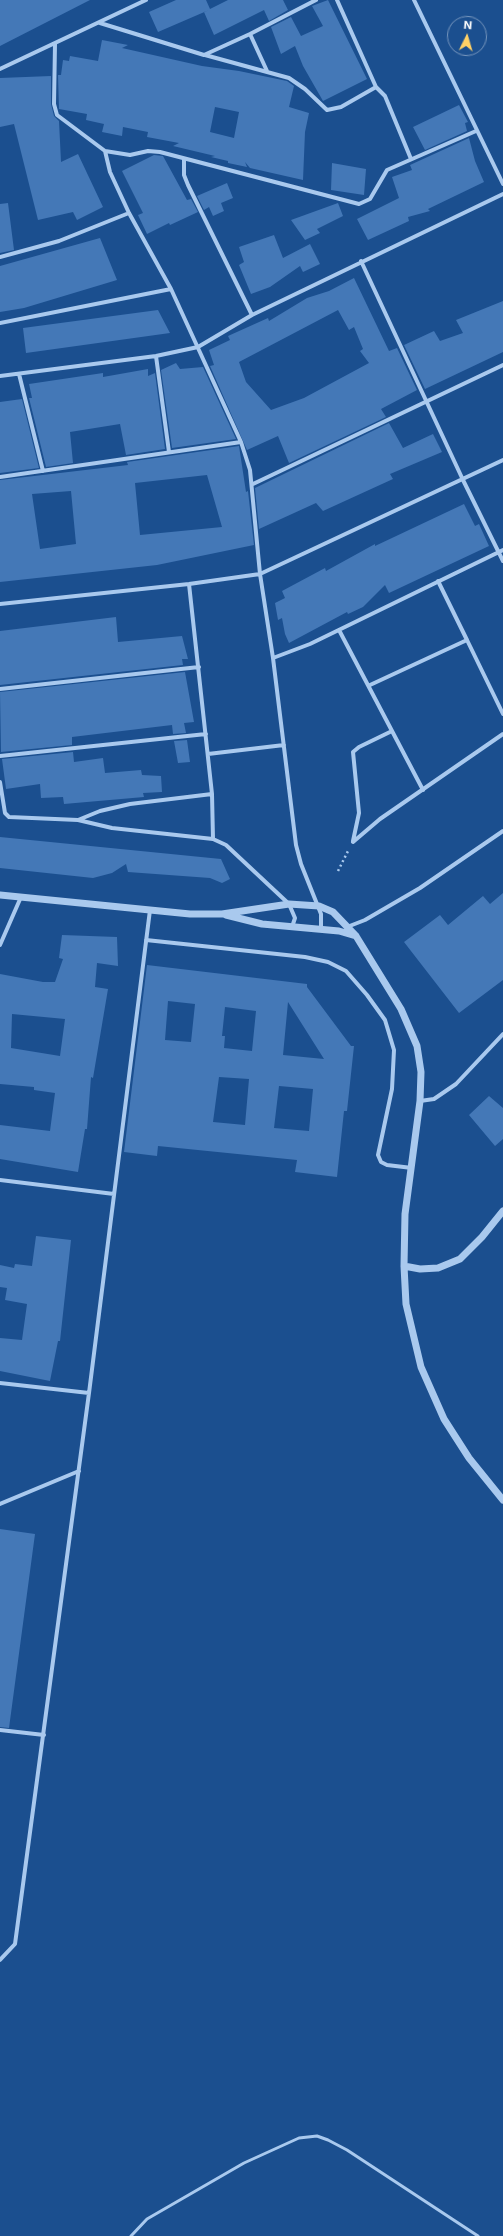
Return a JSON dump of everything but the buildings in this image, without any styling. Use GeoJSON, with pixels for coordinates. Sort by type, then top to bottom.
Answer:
{"type":"FeatureCollection","features":[{"type":"Feature","properties":{"kind":"street"},"geometry":{"type":"LineString","coordinates":[[0,69],[146,0]]}},
{"type":"Feature","properties":{"kind":"street"},"geometry":{"type":"LineString","coordinates":[[204,55],[250,34],[316,0]]}},
{"type":"Feature","properties":{"kind":"street"},"geometry":{"type":"LineString","coordinates":[[337,0],[376,87],[385,96],[411,159]]}},
{"type":"Feature","properties":{"kind":"street"},"geometry":{"type":"LineString","coordinates":[[414,0],[476,131],[503,184]]}},
{"type":"Feature","properties":{"kind":"street"},"geometry":{"type":"LineString","coordinates":[[100,22],[204,55],[267,71],[294,82],[327,110],[341,107],[376,87]]}},
{"type":"Feature","properties":{"kind":"street"},"geometry":{"type":"LineString","coordinates":[[250,34],[267,71]]}},
{"type":"Feature","properties":{"kind":"street"},"geometry":{"type":"LineString","coordinates":[[55,44],[54,104],[57,115],[105,151],[130,154],[160,152],[359,204],[370,200],[387,170],[476,131]]}},
{"type":"Feature","properties":{"kind":"street"},"geometry":{"type":"LineString","coordinates":[[105,151],[110,172],[129,213],[171,289],[241,442],[250,470],[253,484],[260,574],[273,658],[296,844],[301,864],[319,906],[322,920],[321,930]]}},
{"type":"Feature","properties":{"kind":"street"},"geometry":{"type":"LineString","coordinates":[[184,159],[184,175],[188,185],[252,315]]}},
{"type":"Feature","properties":{"kind":"street"},"geometry":{"type":"LineString","coordinates":[[0,376],[156,356],[198,347],[252,315],[361,261],[503,194]]}},
{"type":"Feature","properties":{"kind":"street"},"geometry":{"type":"LineString","coordinates":[[0,257],[59,241],[129,213]]}},
{"type":"Feature","properties":{"kind":"street"},"geometry":{"type":"LineString","coordinates":[[361,261],[463,480],[501,551],[503,560]]}},
{"type":"Feature","properties":{"kind":"street"},"geometry":{"type":"LineString","coordinates":[[0,323],[171,289]]}},
{"type":"Feature","properties":{"kind":"street"},"geometry":{"type":"LineString","coordinates":[[156,356],[169,452]]}},
{"type":"Feature","properties":{"kind":"street"},"geometry":{"type":"LineString","coordinates":[[253,484],[426,400],[503,365]]}},
{"type":"Feature","properties":{"kind":"street"},"geometry":{"type":"LineString","coordinates":[[19,374],[43,471]]}},
{"type":"Feature","properties":{"kind":"street"},"geometry":{"type":"LineString","coordinates":[[0,477],[241,442]]}},
{"type":"Feature","properties":{"kind":"street"},"geometry":{"type":"LineString","coordinates":[[0,604],[189,584],[260,574],[503,460]]}},
{"type":"Feature","properties":{"kind":"street"},"geometry":{"type":"LineString","coordinates":[[273,658],[287,654],[339,630],[501,551]]}},
{"type":"Feature","properties":{"kind":"street"},"geometry":{"type":"LineString","coordinates":[[438,581],[503,714]]}},
{"type":"Feature","properties":{"kind":"street"},"geometry":{"type":"LineString","coordinates":[[189,584],[212,794],[213,839]]}},
{"type":"Feature","properties":{"kind":"street"},"geometry":{"type":"LineString","coordinates":[[339,630],[370,685],[423,790]]}},
{"type":"Feature","properties":{"kind":"street"},"geometry":{"type":"LineString","coordinates":[[370,685],[467,640]]}},
{"type":"Feature","properties":{"kind":"street"},"geometry":{"type":"LineString","coordinates":[[0,689],[199,667]]}},
{"type":"Feature","properties":{"kind":"street"},"geometry":{"type":"LineString","coordinates":[[352,842],[359,813],[353,752],[359,747],[392,731]]}},
{"type":"Feature","properties":{"kind":"street"},"geometry":{"type":"LineString","coordinates":[[0,756],[206,734]]}},
{"type":"Feature","properties":{"kind":"street"},"geometry":{"type":"LineString","coordinates":[[352,842],[380,819],[503,734]]}},
{"type":"Feature","properties":{"kind":"street"},"geometry":{"type":"LineString","coordinates":[[208,754],[284,745]]}},
{"type":"Feature","properties":{"kind":"street"},"geometry":{"type":"LineString","coordinates":[[0,782],[1,803],[6,816],[9,817],[78,820],[112,828],[213,839],[226,845],[241,857],[289,904],[295,918],[292,927]]}},
{"type":"Feature","properties":{"kind":"street"},"geometry":{"type":"LineString","coordinates":[[78,820],[123,806],[212,794]]}},
{"type":"Feature","properties":{"kind":"street"},"geometry":{"type":"LineString","coordinates":[[339,931],[365,920],[414,892],[503,831]]}},
{"type":"Feature","properties":{"kind":"street"},"geometry":{"type":"LineString","coordinates":[[0,895],[150,910],[222,914],[262,924],[339,931],[356,936]]}},
{"type":"Feature","properties":{"kind":"street"},"geometry":{"type":"LineString","coordinates":[[0,945],[21,897]]}},
{"type":"Feature","properties":{"kind":"street"},"geometry":{"type":"LineString","coordinates":[[222,914],[289,904],[319,906],[334,912],[356,936],[401,1009],[417,1046],[422,1072],[412,1168],[405,1214],[404,1266],[406,1304],[421,1367],[444,1419],[469,1458],[503,1500]]}},
{"type":"Feature","properties":{"kind":"street"},"geometry":{"type":"LineString","coordinates":[[0,1960],[15,1944],[79,1470],[150,910]]}},
{"type":"Feature","properties":{"kind":"street"},"geometry":{"type":"LineString","coordinates":[[146,940],[305,957],[328,962],[346,971],[367,995],[385,1020],[394,1050],[392,1089],[378,1155],[381,1162],[387,1165],[412,1168]]}},
{"type":"Feature","properties":{"kind":"street"},"geometry":{"type":"LineString","coordinates":[[420,1101],[434,1099],[456,1084],[503,1034]]}},
{"type":"Feature","properties":{"kind":"street"},"geometry":{"type":"LineString","coordinates":[[0,1180],[114,1194]]}},
{"type":"Feature","properties":{"kind":"street"},"geometry":{"type":"LineString","coordinates":[[404,1266],[420,1269],[438,1268],[460,1259],[482,1237],[503,1211]]}},
{"type":"Feature","properties":{"kind":"street"},"geometry":{"type":"LineString","coordinates":[[0,1383],[89,1393]]}},
{"type":"Feature","properties":{"kind":"street"},"geometry":{"type":"LineString","coordinates":[[0,1504],[79,1470]]}},
{"type":"Feature","properties":{"kind":"street"},"geometry":{"type":"LineString","coordinates":[[0,1730],[44,1735]]}},
{"type":"Feature","properties":{"kind":"lane"},"geometry":{"type":"LineString","coordinates":[[132,2236],[147,2219],[244,2163],[299,2138],[317,2136],[328,2140],[353,2154],[478,2236]]}},
{"type":"Feature","properties":{"kind":"path"},"geometry":{"type":"LineString","coordinates":[[338,871],[352,842]]}}]}
